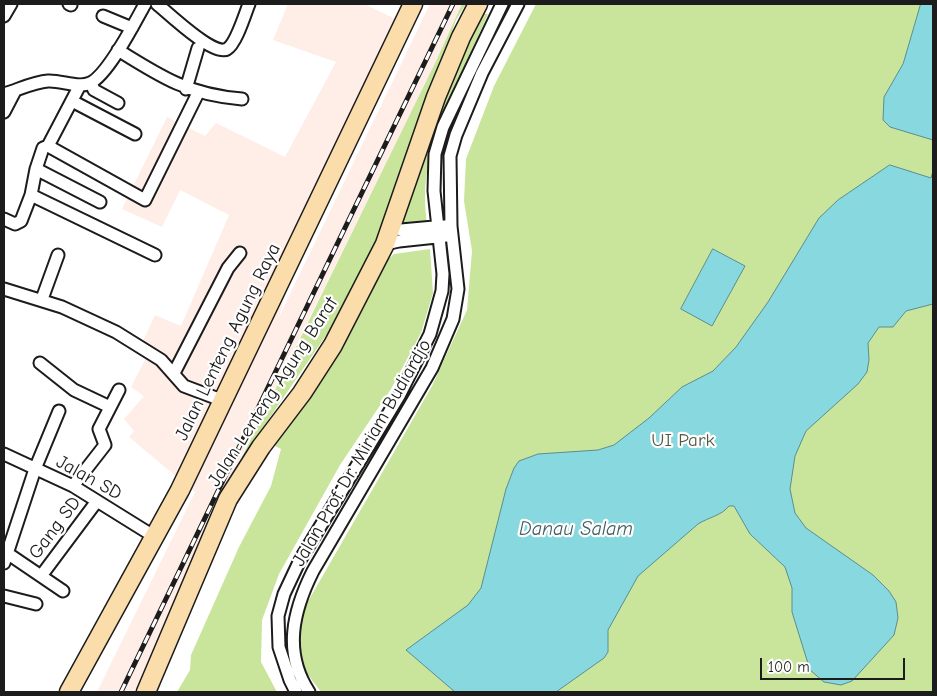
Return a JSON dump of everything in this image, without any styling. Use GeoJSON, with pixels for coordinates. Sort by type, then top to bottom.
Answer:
{"type":"FeatureCollection","features":[{"type":"Feature","properties":{"kind":"main road","name":"Jalan Lenteng Agung Raya"},"geometry":{"type":"LineString","coordinates":[[69,692],[155,537],[224,401],[413,4]]}},
{"type":"Feature","properties":{"kind":"main road","name":"Jalan Lenteng Agung Barat"},"geometry":{"type":"LineString","coordinates":[[146,692],[228,499],[261,447],[333,346],[388,236],[436,98],[461,37],[478,4]]}},
{"type":"Feature","properties":{"kind":"street"},"geometry":{"type":"LineString","coordinates":[[4,16],[11,4]]}},
{"type":"Feature","properties":{"kind":"street"},"geometry":{"type":"LineString","coordinates":[[4,219],[16,224],[20,222],[32,195],[36,168],[44,148],[48,146],[72,101],[86,84],[102,73],[132,28],[145,4]]}},
{"type":"Feature","properties":{"kind":"street"},"geometry":{"type":"LineString","coordinates":[[157,4],[181,26],[215,48],[224,50],[229,48],[234,40],[249,4]]}},
{"type":"Feature","properties":{"kind":"street","name":"Jalan Prof. Dr. Miriam Budiardjo"},"geometry":{"type":"LineString","coordinates":[[296,692],[281,656],[278,640],[278,616],[284,594],[300,560],[399,396],[430,334],[442,291],[434,175],[435,154],[442,127],[502,4]]}},
{"type":"Feature","properties":{"kind":"street","name":"Jalan Prof. Dr. Miriam Budiardjo"},"geometry":{"type":"LineString","coordinates":[[309,692],[299,673],[292,651],[297,606],[313,571],[432,368],[446,340],[453,319],[458,289],[452,231],[450,156],[456,135],[482,73],[518,4]]}},
{"type":"Feature","properties":{"kind":"street"},"geometry":{"type":"LineString","coordinates":[[103,16],[132,28]]}},
{"type":"Feature","properties":{"kind":"street"},"geometry":{"type":"LineString","coordinates":[[186,88],[198,48]]}},
{"type":"Feature","properties":{"kind":"street"},"geometry":{"type":"LineString","coordinates":[[118,50],[198,93],[242,99]]}},
{"type":"Feature","properties":{"kind":"street"},"geometry":{"type":"LineString","coordinates":[[4,94],[50,81],[86,84],[118,103]]}},
{"type":"Feature","properties":{"kind":"street"},"geometry":{"type":"LineString","coordinates":[[4,112],[16,91]]}},
{"type":"Feature","properties":{"kind":"street"},"geometry":{"type":"LineString","coordinates":[[48,146],[146,200],[198,93]]}},
{"type":"Feature","properties":{"kind":"street"},"geometry":{"type":"LineString","coordinates":[[72,101],[134,134]]}},
{"type":"Feature","properties":{"kind":"street"},"geometry":{"type":"LineString","coordinates":[[36,168],[100,202]]}},
{"type":"Feature","properties":{"kind":"street"},"geometry":{"type":"LineString","coordinates":[[32,195],[155,255]]}},
{"type":"Feature","properties":{"kind":"street"},"geometry":{"type":"LineString","coordinates":[[388,236],[401,230],[452,231]]}},
{"type":"Feature","properties":{"kind":"street"},"geometry":{"type":"LineString","coordinates":[[388,236],[439,231]]}},
{"type":"Feature","properties":{"kind":"street"},"geometry":{"type":"LineString","coordinates":[[174,373],[228,268],[240,253]]}},
{"type":"Feature","properties":{"kind":"street"},"geometry":{"type":"LineString","coordinates":[[42,299],[58,255]]}},
{"type":"Feature","properties":{"kind":"street"},"geometry":{"type":"LineString","coordinates":[[4,289],[42,299],[116,332],[161,360],[184,386],[224,401]]}},
{"type":"Feature","properties":{"kind":"street"},"geometry":{"type":"LineString","coordinates":[[430,334],[446,340]]}},
{"type":"Feature","properties":{"kind":"street"},"geometry":{"type":"LineString","coordinates":[[40,363],[74,390],[110,408]]}},
{"type":"Feature","properties":{"kind":"street"},"geometry":{"type":"LineString","coordinates":[[73,486],[105,445],[99,429],[119,390]]}},
{"type":"Feature","properties":{"kind":"street","name":"Gang SD"},"geometry":{"type":"LineString","coordinates":[[59,411],[35,469],[5,556],[41,576],[63,592]]}},
{"type":"Feature","properties":{"kind":"street","name":"Jalan SD"},"geometry":{"type":"LineString","coordinates":[[4,454],[73,486],[155,537]]}},
{"type":"Feature","properties":{"kind":"street","name":"Gang SD"},"geometry":{"type":"LineString","coordinates":[[41,576],[97,501]]}},
{"type":"Feature","properties":{"kind":"street"},"geometry":{"type":"LineString","coordinates":[[4,596],[36,604]]}},
{"type":"Feature","properties":{"kind":"shaded area"},"geometry":{"type":"Polygon","coordinates":[[[288,4],[364,4],[402,22],[310,207],[279,317],[430,4],[462,4],[436,61],[212,516],[140,692],[97,692],[195,492],[129,437],[134,431],[124,419],[144,396],[131,387],[146,358],[138,352],[155,315],[181,326],[229,215],[180,190],[162,227],[122,209],[167,117],[205,136],[216,123],[285,157],[336,62],[273,40],[288,4]]]}},
{"type":"Feature","properties":{"kind":"green space"},"geometry":{"type":"Polygon","coordinates":[[[462,4],[466,4],[456,20],[379,243],[329,331],[240,461],[436,61],[462,4]]]}},
{"type":"Feature","properties":{"kind":"green space","name":"UI Park"},"geometry":{"type":"Polygon","coordinates":[[[536,4],[933,4],[933,692],[321,692],[284,643],[432,386],[467,310],[472,251],[464,201],[466,159],[494,86],[536,4]]]}},
{"type":"Feature","properties":{"kind":"green space"},"geometry":{"type":"Polygon","coordinates":[[[481,13],[488,14],[448,104],[431,153],[426,176],[425,208],[427,225],[406,226],[400,222],[461,50],[481,13]]]}},
{"type":"Feature","properties":{"kind":"green space"},"geometry":{"type":"Polygon","coordinates":[[[430,249],[433,293],[421,333],[391,389],[340,465],[279,574],[262,620],[261,662],[277,692],[177,692],[190,670],[191,655],[239,547],[271,486],[281,449],[269,443],[382,265],[394,254],[430,249]]]}},
{"type":"Feature","properties":{"kind":"water"},"geometry":{"type":"Polygon","coordinates":[[[921,4],[933,4],[933,140],[890,127],[883,120],[884,97],[903,64],[921,4]]]}},
{"type":"Feature","properties":{"kind":"water","name":"Danau Salam"},"geometry":{"type":"Polygon","coordinates":[[[890,165],[931,178],[933,171],[933,304],[906,311],[893,327],[879,327],[868,343],[869,360],[867,372],[858,384],[806,431],[795,456],[790,489],[795,513],[806,528],[873,575],[889,591],[896,602],[898,618],[894,635],[852,681],[841,685],[824,682],[810,670],[792,612],[792,588],[785,567],[750,534],[734,506],[729,506],[719,514],[698,524],[638,576],[608,630],[608,652],[604,658],[556,692],[455,692],[406,650],[468,605],[481,588],[506,489],[514,468],[519,461],[538,454],[598,450],[614,445],[649,418],[682,387],[713,371],[736,347],[768,302],[819,218],[838,200],[890,165]]]}},
{"type":"Feature","properties":{"kind":"water"},"geometry":{"type":"Polygon","coordinates":[[[713,249],[745,266],[712,326],[681,309],[713,249]]]}},
{"type":"Feature","properties":{"kind":"railway"},"geometry":{"type":"LineString","coordinates":[[121,692],[453,4]]}}]}
